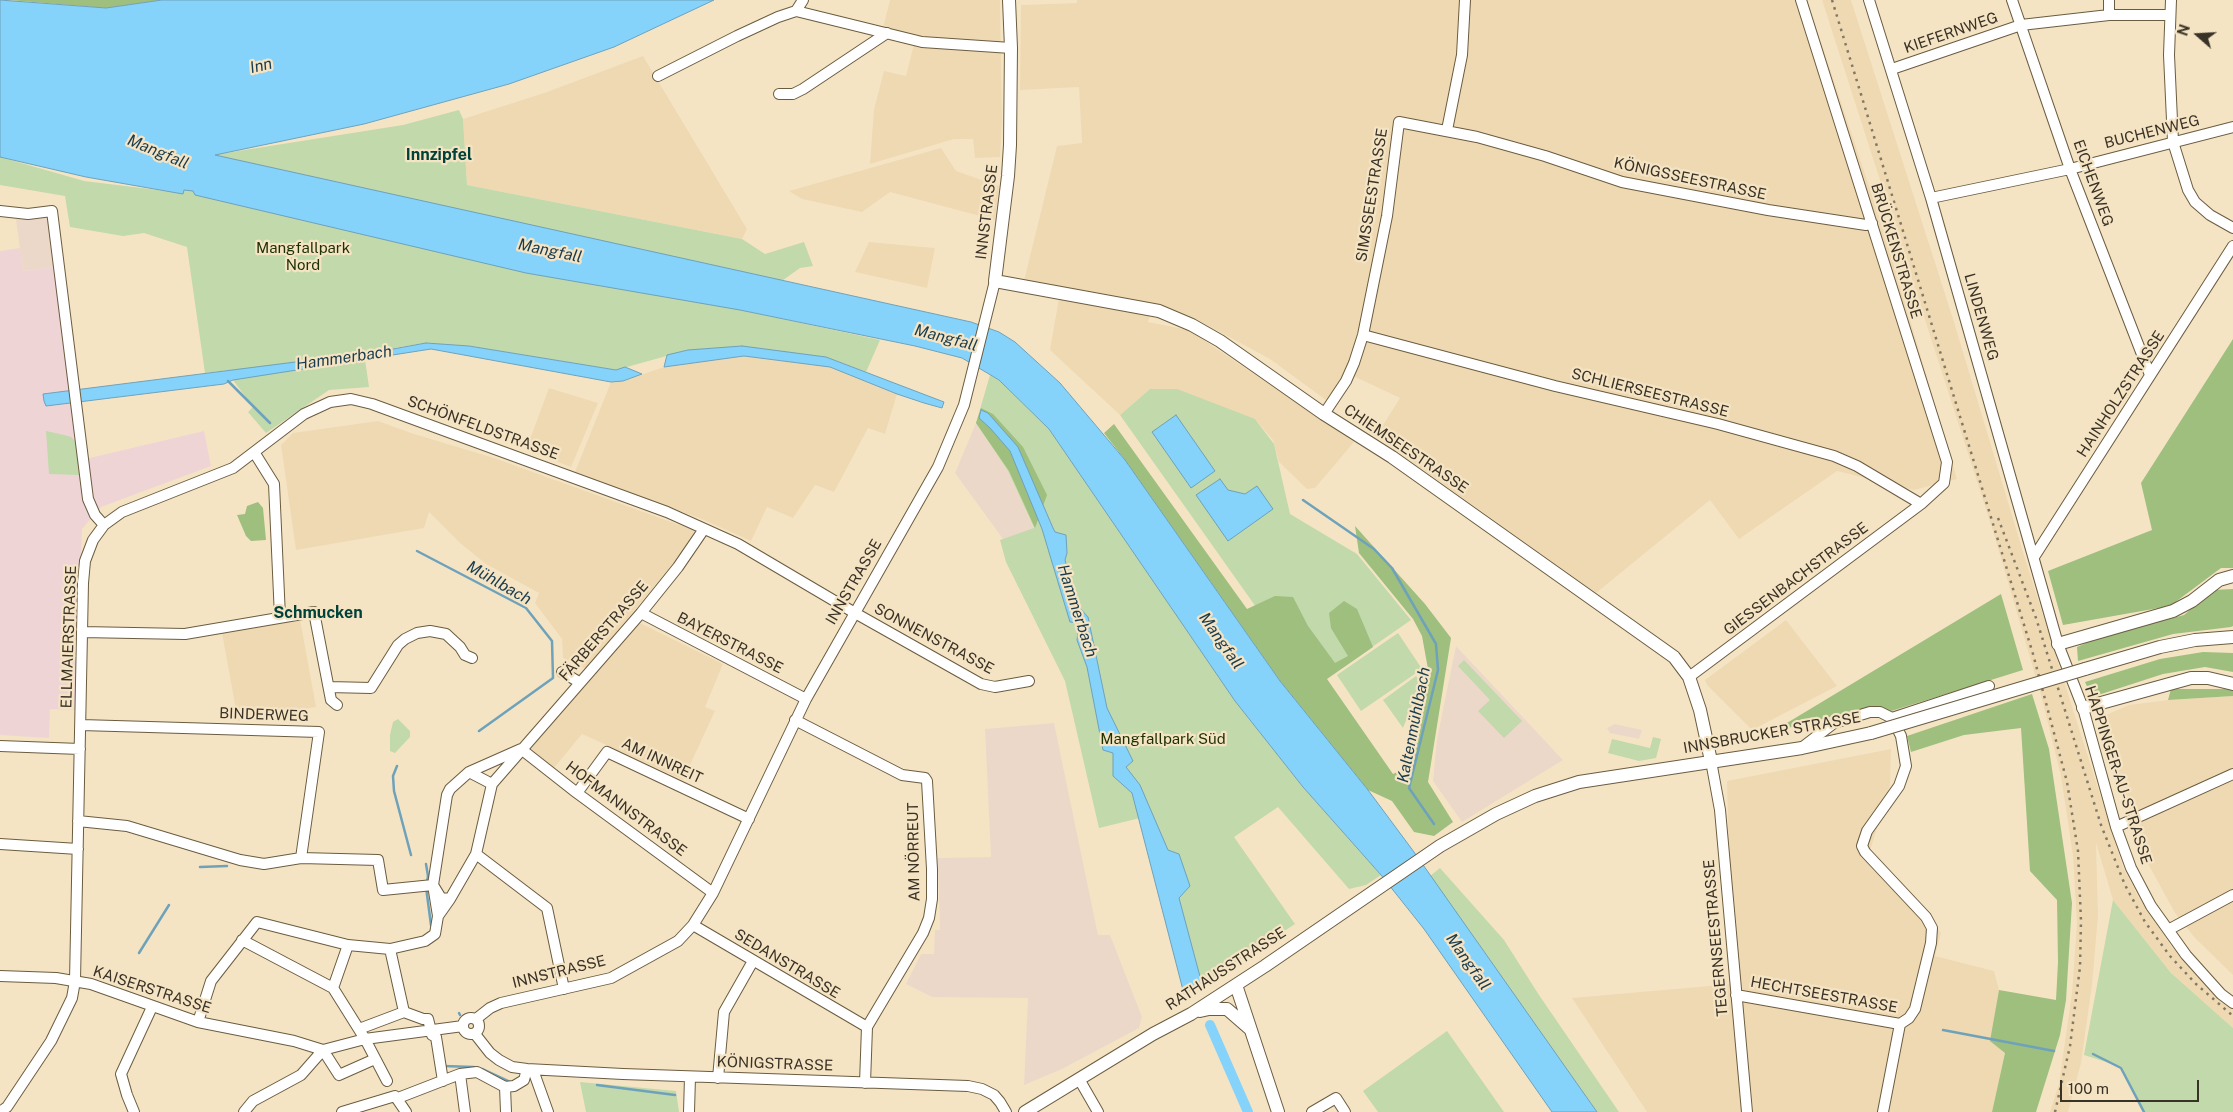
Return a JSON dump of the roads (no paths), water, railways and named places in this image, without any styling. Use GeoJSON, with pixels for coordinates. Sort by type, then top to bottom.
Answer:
{"type":"FeatureCollection","features":[{"type":"Feature","properties":{"kind":"main road","name":"INNSTRASSE"},"geometry":{"type":"LineString","coordinates":[[995,281],[1008,176],[1011,48],[1009,0]]}},
{"type":"Feature","properties":{"kind":"main road","name":"CHIEMSEESTRASSE"},"geometry":{"type":"LineString","coordinates":[[995,281],[1159,311],[1192,325],[1220,341],[1324,414],[1392,457],[1674,657],[1689,677],[1700,710],[1711,761]]}},
{"type":"Feature","properties":{"kind":"main road"},"geometry":{"type":"LineString","coordinates":[[2058,644],[2174,611],[2192,602],[2219,580],[2233,576]]}},
{"type":"Feature","properties":{"kind":"main road","name":"INNSBRUCKER STRASSE"},"geometry":{"type":"LineString","coordinates":[[1440,846],[1496,814],[1535,796],[1564,786],[1711,761],[1802,748],[1871,733],[2160,647],[2195,640],[2233,637]]}},
{"type":"Feature","properties":{"kind":"main road"},"geometry":{"type":"LineString","coordinates":[[2082,708],[2191,678],[2208,678],[2233,684]]}},
{"type":"Feature","properties":{"kind":"main road","name":"RATHAUSSTRASSE"},"geometry":{"type":"LineString","coordinates":[[1025,1112],[1236,985],[1440,846]]}},
{"type":"Feature","properties":{"kind":"main road"},"geometry":{"type":"LineString","coordinates":[[1236,985],[1278,1112]]}},
{"type":"Feature","properties":{"kind":"main road"},"geometry":{"type":"LineString","coordinates":[[1190,1014],[1209,1009],[1227,1010],[1252,1030]]}},
{"type":"Feature","properties":{"kind":"street"},"geometry":{"type":"LineString","coordinates":[[658,76],[754,28],[796,11],[803,0]]}},
{"type":"Feature","properties":{"kind":"street"},"geometry":{"type":"LineString","coordinates":[[1447,130],[1462,55],[1465,0]]}},
{"type":"Feature","properties":{"kind":"street","name":"BRÜCKENSTRASSE"},"geometry":{"type":"LineString","coordinates":[[1801,0],[1947,462],[1944,483],[1921,504]]}},
{"type":"Feature","properties":{"kind":"street","name":"LINDENWEG"},"geometry":{"type":"LineString","coordinates":[[1870,0],[1931,198],[2058,644]]}},
{"type":"Feature","properties":{"kind":"street","name":"EICHENWEG"},"geometry":{"type":"LineString","coordinates":[[2012,0],[2070,169],[2150,375]]}},
{"type":"Feature","properties":{"kind":"street"},"geometry":{"type":"LineString","coordinates":[[2109,0],[2109,15]]}},
{"type":"Feature","properties":{"kind":"street"},"geometry":{"type":"LineString","coordinates":[[2171,0],[2170,104],[2173,142],[2188,190],[2196,202],[2210,215],[2233,228]]}},
{"type":"Feature","properties":{"kind":"street"},"geometry":{"type":"LineString","coordinates":[[796,11],[922,42],[1011,48]]}},
{"type":"Feature","properties":{"kind":"street","name":"KIEFERNWEG"},"geometry":{"type":"LineString","coordinates":[[1892,69],[2021,25],[2109,15],[2170,15]]}},
{"type":"Feature","properties":{"kind":"street"},"geometry":{"type":"LineString","coordinates":[[779,94],[792,94],[803,89],[887,33]]}},
{"type":"Feature","properties":{"kind":"street","name":"SIMSSEESTRASSE"},"geometry":{"type":"LineString","coordinates":[[1324,414],[1346,381],[1363,335],[1387,216],[1399,122],[1447,130]]}},
{"type":"Feature","properties":{"kind":"street","name":"BUCHENWEG"},"geometry":{"type":"LineString","coordinates":[[1931,198],[2070,169],[2233,127]]}},
{"type":"Feature","properties":{"kind":"street","name":"KÖNIGSSEESTRASSE"},"geometry":{"type":"LineString","coordinates":[[1447,130],[1545,156],[1622,182],[1768,210],[1866,225],[1872,223]]}},
{"type":"Feature","properties":{"kind":"street"},"geometry":{"type":"LineString","coordinates":[[0,210],[28,214],[52,212],[53,215],[88,499],[95,515],[104,525]]}},
{"type":"Feature","properties":{"kind":"street","name":"HAINHOLZSTRASSE"},"geometry":{"type":"LineString","coordinates":[[2034,557],[2233,246]]}},
{"type":"Feature","properties":{"kind":"street","name":"INNSTRASSE"},"geometry":{"type":"LineString","coordinates":[[476,1019],[495,1005],[611,978],[678,940],[693,925],[713,893],[806,699],[935,474],[964,405],[995,281]]}},
{"type":"Feature","properties":{"kind":"street","name":"SCHLIERSEESTRASSE"},"geometry":{"type":"LineString","coordinates":[[1363,335],[1555,386],[1718,424],[1834,456],[1857,466],[1921,504]]}},
{"type":"Feature","properties":{"kind":"street","name":"SCHÖNFELDSTRASSE"},"geometry":{"type":"LineString","coordinates":[[104,525],[122,512],[232,468],[304,414],[330,402],[351,399],[363,401],[667,512],[738,544],[854,613]]}},
{"type":"Feature","properties":{"kind":"street"},"geometry":{"type":"LineString","coordinates":[[254,452],[274,484],[280,618]]}},
{"type":"Feature","properties":{"kind":"street","name":"GIESSENBACHSTRASSE"},"geometry":{"type":"LineString","coordinates":[[1689,677],[1921,504]]}},
{"type":"Feature","properties":{"kind":"street","name":"ELLMAIERSTRASSE"},"geometry":{"type":"LineString","coordinates":[[5,1110],[51,1041],[72,998],[75,981],[82,632],[86,561],[93,540],[104,525]]}},
{"type":"Feature","properties":{"kind":"street","name":"FÄRBERSTRASSE"},"geometry":{"type":"LineString","coordinates":[[438,916],[476,854],[492,784],[641,613],[678,567],[704,528]]}},
{"type":"Feature","properties":{"kind":"street"},"geometry":{"type":"LineString","coordinates":[[82,632],[185,634],[314,612],[331,700],[338,705]]}},
{"type":"Feature","properties":{"kind":"street","name":"BAYERSTRASSE"},"geometry":{"type":"LineString","coordinates":[[641,613],[806,699]]}},
{"type":"Feature","properties":{"kind":"street","name":"SONNENSTRASSE"},"geometry":{"type":"LineString","coordinates":[[854,613],[988,686],[1004,686],[1030,680]]}},
{"type":"Feature","properties":{"kind":"street"},"geometry":{"type":"LineString","coordinates":[[329,687],[371,688],[398,646],[405,639],[417,633],[430,631],[446,634],[460,647],[465,655],[472,658]]}},
{"type":"Feature","properties":{"kind":"street","name":"HAPPINGER-AU-STRASSE"},"geometry":{"type":"LineString","coordinates":[[2058,644],[2082,708],[2116,827],[2131,868],[2151,906],[2186,955],[2215,988],[2233,1003]]}},
{"type":"Feature","properties":{"kind":"street"},"geometry":{"type":"LineString","coordinates":[[562,672],[579,682]]}},
{"type":"Feature","properties":{"kind":"street"},"geometry":{"type":"LineString","coordinates":[[1802,748],[1834,723],[1852,716],[1880,712],[1892,718],[1989,686]]}},
{"type":"Feature","properties":{"kind":"street","name":"HECHTSEESTRASSE"},"geometry":{"type":"LineString","coordinates":[[1736,995],[1900,1024],[1909,1018],[1915,1008],[1931,943],[1932,928],[1926,917],[1865,852],[1862,843],[1867,831],[1899,786],[1906,766],[1901,736],[1892,718]]}},
{"type":"Feature","properties":{"kind":"street","name":"AM NÖRREUT"},"geometry":{"type":"LineString","coordinates":[[795,720],[902,775],[925,778],[927,781],[932,869],[932,900],[929,918],[923,933],[866,1028],[865,1083]]}},
{"type":"Feature","properties":{"kind":"street","name":"BINDERWEG"},"geometry":{"type":"LineString","coordinates":[[81,725],[318,732],[301,858]]}},
{"type":"Feature","properties":{"kind":"street"},"geometry":{"type":"LineString","coordinates":[[0,746],[80,749]]}},
{"type":"Feature","properties":{"kind":"street","name":"FÄRBERSTRASSE"},"geometry":{"type":"LineString","coordinates":[[390,949],[425,941],[436,934],[438,916],[428,885],[447,795],[450,789],[469,772],[521,749]]}},
{"type":"Feature","properties":{"kind":"street","name":"HOFMANNSTRASSE"},"geometry":{"type":"LineString","coordinates":[[521,749],[577,793],[713,893]]}},
{"type":"Feature","properties":{"kind":"street","name":"AM INNREIT"},"geometry":{"type":"LineString","coordinates":[[577,793],[607,752],[749,819]]}},
{"type":"Feature","properties":{"kind":"street","name":"TEGERNSEESTRASSE"},"geometry":{"type":"LineString","coordinates":[[1711,761],[1720,810],[1747,1112]]}},
{"type":"Feature","properties":{"kind":"street"},"geometry":{"type":"LineString","coordinates":[[469,772],[492,784]]}},
{"type":"Feature","properties":{"kind":"street"},"geometry":{"type":"LineString","coordinates":[[2116,827],[2233,774]]}},
{"type":"Feature","properties":{"kind":"street"},"geometry":{"type":"LineString","coordinates":[[78,821],[127,826],[240,860],[264,864],[301,858],[378,860],[383,890],[428,885],[442,898],[450,899]]}},
{"type":"Feature","properties":{"kind":"street"},"geometry":{"type":"LineString","coordinates":[[0,844],[78,849]]}},
{"type":"Feature","properties":{"kind":"street"},"geometry":{"type":"LineString","coordinates":[[476,854],[547,908],[564,989]]}},
{"type":"Feature","properties":{"kind":"street"},"geometry":{"type":"LineString","coordinates":[[2168,930],[2233,895]]}},
{"type":"Feature","properties":{"kind":"street"},"geometry":{"type":"LineString","coordinates":[[198,1022],[211,981],[257,922],[348,945],[390,949],[404,1012]]}},
{"type":"Feature","properties":{"kind":"street","name":"SEDANSTRASSE"},"geometry":{"type":"LineString","coordinates":[[693,925],[866,1028]]}},
{"type":"Feature","properties":{"kind":"street"},"geometry":{"type":"LineString","coordinates":[[242,940],[333,988],[365,1039],[387,1081]]}},
{"type":"Feature","properties":{"kind":"street"},"geometry":{"type":"LineString","coordinates":[[333,988],[348,945]]}},
{"type":"Feature","properties":{"kind":"street"},"geometry":{"type":"LineString","coordinates":[[718,1078],[724,1012],[753,961]]}},
{"type":"Feature","properties":{"kind":"street","name":"KAISERSTRASSE"},"geometry":{"type":"LineString","coordinates":[[0,976],[75,981],[110,990],[152,1007],[198,1022],[294,1041],[323,1050]]}},
{"type":"Feature","properties":{"kind":"street"},"geometry":{"type":"LineString","coordinates":[[134,1112],[121,1074],[152,1007]]}},
{"type":"Feature","properties":{"kind":"street"},"geometry":{"type":"LineString","coordinates":[[359,1029],[404,1012],[428,1019],[432,1035],[436,1037],[443,1081]]}},
{"type":"Feature","properties":{"kind":"street"},"geometry":{"type":"LineString","coordinates":[[244,1112],[253,1101],[301,1074],[323,1050],[365,1039],[463,1026],[468,1019],[476,1019],[480,1026],[475,1034],[467,1033],[463,1026]]}},
{"type":"Feature","properties":{"kind":"street"},"geometry":{"type":"LineString","coordinates":[[1883,1112],[1900,1024]]}},
{"type":"Feature","properties":{"kind":"street","name":"KÖNIGSTRASSE"},"geometry":{"type":"LineString","coordinates":[[475,1034],[490,1053],[499,1060],[512,1066],[530,1069],[690,1077],[976,1087],[994,1095],[1006,1112]]}},
{"type":"Feature","properties":{"kind":"street"},"geometry":{"type":"LineString","coordinates":[[323,1050],[339,1075],[375,1059]]}},
{"type":"Feature","properties":{"kind":"street"},"geometry":{"type":"LineString","coordinates":[[342,1112],[395,1096],[398,1098],[460,1074],[477,1072],[505,1087],[514,1086],[524,1080],[530,1069]]}},
{"type":"Feature","properties":{"kind":"street"},"geometry":{"type":"LineString","coordinates":[[530,1069],[548,1112]]}},
{"type":"Feature","properties":{"kind":"street"},"geometry":{"type":"LineString","coordinates":[[460,1074],[465,1112]]}},
{"type":"Feature","properties":{"kind":"street"},"geometry":{"type":"LineString","coordinates":[[688,1112],[690,1077]]}},
{"type":"Feature","properties":{"kind":"street"},"geometry":{"type":"LineString","coordinates":[[1079,1079],[1098,1112]]}},
{"type":"Feature","properties":{"kind":"street"},"geometry":{"type":"LineString","coordinates":[[505,1087],[506,1112]]}},
{"type":"Feature","properties":{"kind":"street"},"geometry":{"type":"LineString","coordinates":[[398,1098],[406,1112]]}},
{"type":"Feature","properties":{"kind":"street"},"geometry":{"type":"LineString","coordinates":[[1312,1112],[1336,1098],[1345,1112]]}},
{"type":"Feature","properties":{"kind":"water"},"geometry":{"type":"Polygon","coordinates":[[[0,0],[106,8],[162,0],[714,0],[614,47],[509,84],[364,124],[215,155],[971,322],[999,332],[1015,342],[1060,383],[1125,460],[1280,681],[1368,790],[1414,852],[1597,1112],[1552,1112],[1424,929],[1381,875],[1303,787],[1235,701],[1049,429],[999,380],[962,358],[915,346],[740,310],[526,273],[195,195],[193,191],[184,190],[183,194],[86,177],[0,157],[0,0]]]}},
{"type":"Feature","properties":{"kind":"water"},"geometry":{"type":"Polygon","coordinates":[[[426,343],[469,346],[616,370],[625,367],[642,374],[623,381],[611,382],[431,349],[233,380],[224,384],[46,406],[43,394],[382,351],[426,343]]]}},
{"type":"Feature","properties":{"kind":"water"},"geometry":{"type":"Polygon","coordinates":[[[742,346],[826,357],[944,402],[942,408],[924,403],[830,367],[744,356],[664,367],[667,355],[688,350],[742,346]]]}},
{"type":"Feature","properties":{"kind":"water"},"geometry":{"type":"Polygon","coordinates":[[[981,410],[988,413],[1018,447],[1055,532],[1066,535],[1067,553],[1065,560],[1077,605],[1088,617],[1107,708],[1133,761],[1126,767],[1140,785],[1168,850],[1179,854],[1190,886],[1179,898],[1202,984],[1184,994],[1132,793],[1113,776],[1113,753],[1103,750],[1087,667],[1077,640],[1079,623],[1070,622],[1042,529],[1010,451],[979,418],[981,410]]]}},
{"type":"Feature","properties":{"kind":"water"},"geometry":{"type":"Polygon","coordinates":[[[1176,415],[1215,471],[1191,488],[1152,432],[1176,415]]]}},
{"type":"Feature","properties":{"kind":"water"},"geometry":{"type":"Polygon","coordinates":[[[1220,479],[1228,490],[1245,494],[1257,486],[1273,509],[1228,541],[1196,495],[1220,479]]]}},
{"type":"Feature","properties":{"kind":"waterway","name":"Mühlbach"},"geometry":{"type":"LineString","coordinates":[[228,381],[270,423]]}},
{"type":"Feature","properties":{"kind":"waterway","name":"Kaltenmühlbach"},"geometry":{"type":"LineString","coordinates":[[1303,500],[1374,549],[1392,568],[1436,644],[1438,670],[1409,788],[1434,824]]}},
{"type":"Feature","properties":{"kind":"waterway","name":"Mühlbach"},"geometry":{"type":"LineString","coordinates":[[417,551],[526,608],[552,641],[553,678],[479,731]]}},
{"type":"Feature","properties":{"kind":"waterway","name":"Mühlbach"},"geometry":{"type":"LineString","coordinates":[[397,766],[393,776],[394,791],[411,855]]}},
{"type":"Feature","properties":{"kind":"waterway","name":"Mühlbach"},"geometry":{"type":"LineString","coordinates":[[426,864],[427,882]]}},
{"type":"Feature","properties":{"kind":"waterway"},"geometry":{"type":"LineString","coordinates":[[200,867],[227,866]]}},
{"type":"Feature","properties":{"kind":"waterway","name":"Mühlbach"},"geometry":{"type":"LineString","coordinates":[[426,887],[431,925]]}},
{"type":"Feature","properties":{"kind":"waterway"},"geometry":{"type":"LineString","coordinates":[[139,953],[169,905]]}},
{"type":"Feature","properties":{"kind":"waterway","name":"Hammerbach"},"geometry":{"type":"LineString","coordinates":[[1210,1025],[1248,1112]]}},
{"type":"Feature","properties":{"kind":"waterway","name":"Kaltenmühlbach"},"geometry":{"type":"LineString","coordinates":[[1943,1030],[2054,1051]]}},
{"type":"Feature","properties":{"kind":"waterway","name":"Kaltenmühlbach"},"geometry":{"type":"LineString","coordinates":[[2093,1054],[2121,1068],[2144,1112]]}},
{"type":"Feature","properties":{"kind":"waterway"},"geometry":{"type":"LineString","coordinates":[[443,1066],[474,1067]]}},
{"type":"Feature","properties":{"kind":"waterway"},"geometry":{"type":"LineString","coordinates":[[482,1069],[510,1082]]}},
{"type":"Feature","properties":{"kind":"waterway","name":"Mühlbach"},"geometry":{"type":"LineString","coordinates":[[597,1085],[675,1095]]}},
{"type":"Feature","properties":{"kind":"railway"},"geometry":{"type":"LineString","coordinates":[[1832,0],[2033,654],[2067,782],[2078,851],[2081,921],[2080,967],[2070,1046],[2055,1112]]}},
{"type":"Feature","properties":{"kind":"railway"},"geometry":{"type":"LineString","coordinates":[[1998,518],[2036,618],[2101,825],[2125,885],[2145,922],[2170,956],[2196,984],[2233,1016]]}},
{"type":"Feature","properties":{"kind":"district","name":"Innzipfel"},"geometry":{"type":"Point","coordinates":[439,155]}},
{"type":"Feature","properties":{"kind":"district","name":"Schmucken"},"geometry":{"type":"Point","coordinates":[318,613]}},
{"type":"Feature","properties":{"kind":"water label","name":"Inn"},"geometry":{"type":"Point","coordinates":[261,66]}},
{"type":"Feature","properties":{"kind":"water label","name":"Mangfall"},"geometry":{"type":"Point","coordinates":[158,152]}},
{"type":"Feature","properties":{"kind":"water label","name":"Mangfall"},"geometry":{"type":"Point","coordinates":[550,251]}},
{"type":"Feature","properties":{"kind":"water label","name":"Mangfall"},"geometry":{"type":"Point","coordinates":[946,338]}},
{"type":"Feature","properties":{"kind":"water label","name":"Mangfall"},"geometry":{"type":"Point","coordinates":[1221,641]}},
{"type":"Feature","properties":{"kind":"water label","name":"Mangfall"},"geometry":{"type":"Point","coordinates":[1468,962]}},
{"type":"Feature","properties":{"kind":"park label","name":"Mangfallpark Nord"},"geometry":{"type":"Point","coordinates":[303,256]}},
{"type":"Feature","properties":{"kind":"park label","name":"Mangfallpark Süd"},"geometry":{"type":"Point","coordinates":[1163,739]}}]}
